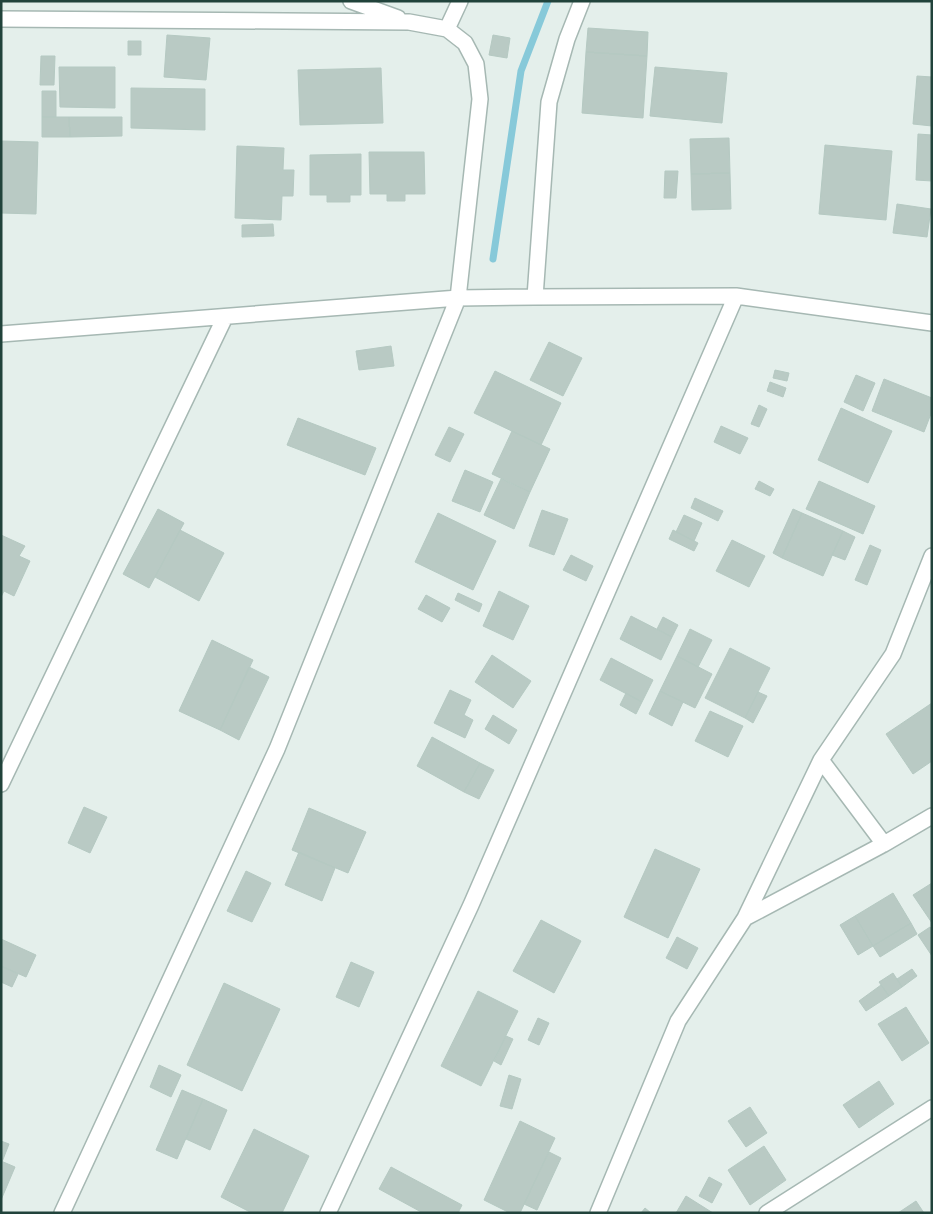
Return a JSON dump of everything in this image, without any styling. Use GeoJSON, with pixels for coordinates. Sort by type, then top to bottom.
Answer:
{"type":"FeatureCollection","features":[{"type":"Feature","properties":{"kind":"street"},"geometry":{"type":"LineString","coordinates":[[62,1213],[277,749],[458,298],[480,99],[476,64],[465,43],[447,29],[409,22],[351,1]]}},
{"type":"Feature","properties":{"kind":"street"},"geometry":{"type":"LineString","coordinates":[[447,29],[460,1]]}},
{"type":"Feature","properties":{"kind":"street"},"geometry":{"type":"LineString","coordinates":[[535,297],[549,102],[566,39],[582,1]]}},
{"type":"Feature","properties":{"kind":"street"},"geometry":{"type":"LineString","coordinates":[[1,19],[409,22]]}},
{"type":"Feature","properties":{"kind":"street"},"geometry":{"type":"LineString","coordinates":[[328,1213],[471,905],[736,296]]}},
{"type":"Feature","properties":{"kind":"street"},"geometry":{"type":"LineString","coordinates":[[1,334],[458,298],[535,297],[736,296],[932,323]]}},
{"type":"Feature","properties":{"kind":"street"},"geometry":{"type":"LineString","coordinates":[[1,784],[226,317]]}},
{"type":"Feature","properties":{"kind":"street"},"geometry":{"type":"LineString","coordinates":[[598,1213],[678,1021],[745,918],[821,760],[893,654],[932,556]]}},
{"type":"Feature","properties":{"kind":"street"},"geometry":{"type":"LineString","coordinates":[[821,760],[884,844]]}},
{"type":"Feature","properties":{"kind":"street"},"geometry":{"type":"LineString","coordinates":[[745,918],[884,844],[932,816]]}},
{"type":"Feature","properties":{"kind":"street"},"geometry":{"type":"LineString","coordinates":[[767,1213],[932,1108]]}},
{"type":"Feature","properties":{"kind":"building"},"geometry":{"type":"Polygon","coordinates":[[[588,28],[648,32],[647,56],[586,52],[588,28]]]}},
{"type":"Feature","properties":{"kind":"building"},"geometry":{"type":"Polygon","coordinates":[[[167,35],[210,38],[206,80],[164,77],[167,35]]]}},
{"type":"Feature","properties":{"kind":"building"},"geometry":{"type":"Polygon","coordinates":[[[493,35],[510,38],[507,58],[489,55],[493,35]]]}},
{"type":"Feature","properties":{"kind":"building"},"geometry":{"type":"Polygon","coordinates":[[[128,41],[141,41],[141,55],[128,55],[128,41]]]}},
{"type":"Feature","properties":{"kind":"building"},"geometry":{"type":"Polygon","coordinates":[[[586,52],[647,56],[643,118],[582,113],[586,52]]]}},
{"type":"Feature","properties":{"kind":"building"},"geometry":{"type":"Polygon","coordinates":[[[41,56],[55,56],[54,85],[40,85],[41,56]]]}},
{"type":"Feature","properties":{"kind":"building"},"geometry":{"type":"Polygon","coordinates":[[[59,67],[115,67],[115,108],[60,107],[59,67]]]}},
{"type":"Feature","properties":{"kind":"building"},"geometry":{"type":"Polygon","coordinates":[[[655,67],[727,73],[722,123],[650,116],[655,67]]]}},
{"type":"Feature","properties":{"kind":"building"},"geometry":{"type":"Polygon","coordinates":[[[381,68],[383,123],[300,125],[298,70],[381,68]]]}},
{"type":"Feature","properties":{"kind":"building"},"geometry":{"type":"Polygon","coordinates":[[[917,76],[932,77],[932,126],[913,124],[917,76]]]}},
{"type":"Feature","properties":{"kind":"building"},"geometry":{"type":"Polygon","coordinates":[[[131,88],[205,89],[205,130],[131,128],[131,88]]]}},
{"type":"Feature","properties":{"kind":"building"},"geometry":{"type":"Polygon","coordinates":[[[42,91],[56,91],[56,117],[42,117],[42,91]]]}},
{"type":"Feature","properties":{"kind":"building"},"geometry":{"type":"Polygon","coordinates":[[[42,117],[69,117],[70,137],[42,137],[42,117]]]}},
{"type":"Feature","properties":{"kind":"building"},"geometry":{"type":"Polygon","coordinates":[[[69,117],[122,117],[122,136],[70,137],[69,117]]]}},
{"type":"Feature","properties":{"kind":"building"},"geometry":{"type":"Polygon","coordinates":[[[918,134],[932,135],[932,181],[916,180],[918,134]]]}},
{"type":"Feature","properties":{"kind":"building"},"geometry":{"type":"Polygon","coordinates":[[[729,138],[730,173],[691,174],[690,139],[729,138]]]}},
{"type":"Feature","properties":{"kind":"building"},"geometry":{"type":"Polygon","coordinates":[[[1,141],[38,142],[36,214],[1,213],[1,141]]]}},
{"type":"Feature","properties":{"kind":"building"},"geometry":{"type":"Polygon","coordinates":[[[825,145],[892,151],[886,220],[819,214],[825,145]]]}},
{"type":"Feature","properties":{"kind":"building"},"geometry":{"type":"Polygon","coordinates":[[[237,146],[284,148],[283,170],[294,170],[293,196],[282,196],[281,220],[235,218],[237,146]]]}},
{"type":"Feature","properties":{"kind":"building"},"geometry":{"type":"Polygon","coordinates":[[[369,152],[424,152],[425,194],[405,194],[405,201],[387,201],[387,194],[370,194],[369,152]]]}},
{"type":"Feature","properties":{"kind":"building"},"geometry":{"type":"Polygon","coordinates":[[[361,154],[361,195],[350,195],[350,202],[327,202],[327,195],[310,195],[310,155],[361,154]]]}},
{"type":"Feature","properties":{"kind":"building"},"geometry":{"type":"Polygon","coordinates":[[[665,171],[678,171],[676,198],[664,198],[665,171]]]}},
{"type":"Feature","properties":{"kind":"building"},"geometry":{"type":"Polygon","coordinates":[[[730,173],[731,209],[692,210],[691,174],[730,173]]]}},
{"type":"Feature","properties":{"kind":"building"},"geometry":{"type":"Polygon","coordinates":[[[897,204],[931,209],[927,237],[893,233],[897,204]]]}},
{"type":"Feature","properties":{"kind":"building"},"geometry":{"type":"Polygon","coordinates":[[[273,224],[274,236],[242,237],[242,225],[273,224]]]}},
{"type":"Feature","properties":{"kind":"building"},"geometry":{"type":"Polygon","coordinates":[[[549,342],[582,358],[563,396],[530,380],[549,342]]]}},
{"type":"Feature","properties":{"kind":"building"},"geometry":{"type":"Polygon","coordinates":[[[391,346],[394,366],[359,370],[356,351],[391,346]]]}},
{"type":"Feature","properties":{"kind":"building"},"geometry":{"type":"Polygon","coordinates":[[[775,370],[789,373],[787,381],[773,378],[775,370]]]}},
{"type":"Feature","properties":{"kind":"building"},"geometry":{"type":"Polygon","coordinates":[[[495,371],[561,403],[541,445],[474,413],[495,371]]]}},
{"type":"Feature","properties":{"kind":"building"},"geometry":{"type":"Polygon","coordinates":[[[856,375],[875,383],[863,411],[844,402],[856,375]]]}},
{"type":"Feature","properties":{"kind":"building"},"geometry":{"type":"Polygon","coordinates":[[[884,379],[932,398],[932,411],[924,432],[872,411],[884,379]]]}},
{"type":"Feature","properties":{"kind":"building"},"geometry":{"type":"Polygon","coordinates":[[[770,382],[786,388],[783,397],[767,391],[770,382]]]}},
{"type":"Feature","properties":{"kind":"building"},"geometry":{"type":"Polygon","coordinates":[[[759,405],[767,409],[759,427],[751,424],[759,405]]]}},
{"type":"Feature","properties":{"kind":"building"},"geometry":{"type":"Polygon","coordinates":[[[841,408],[892,431],[868,483],[818,460],[841,408]]]}},
{"type":"Feature","properties":{"kind":"building"},"geometry":{"type":"Polygon","coordinates":[[[298,418],[376,448],[365,475],[287,445],[298,418]]]}},
{"type":"Feature","properties":{"kind":"building"},"geometry":{"type":"Polygon","coordinates":[[[721,426],[748,438],[740,454],[714,442],[721,426]]]}},
{"type":"Feature","properties":{"kind":"building"},"geometry":{"type":"Polygon","coordinates":[[[449,427],[464,434],[450,462],[435,455],[449,427]]]}},
{"type":"Feature","properties":{"kind":"building"},"geometry":{"type":"Polygon","coordinates":[[[512,431],[550,449],[530,492],[492,474],[512,431]]]}},
{"type":"Feature","properties":{"kind":"building"},"geometry":{"type":"Polygon","coordinates":[[[465,470],[493,482],[480,512],[452,501],[465,470]]]}},
{"type":"Feature","properties":{"kind":"building"},"geometry":{"type":"Polygon","coordinates":[[[501,479],[530,492],[514,529],[484,515],[501,479]]]}},
{"type":"Feature","properties":{"kind":"building"},"geometry":{"type":"Polygon","coordinates":[[[759,481],[774,489],[770,496],[755,489],[759,481]]]}},
{"type":"Feature","properties":{"kind":"building"},"geometry":{"type":"Polygon","coordinates":[[[819,481],[875,506],[863,534],[806,509],[819,481]]]}},
{"type":"Feature","properties":{"kind":"building"},"geometry":{"type":"Polygon","coordinates":[[[695,498],[723,511],[718,521],[691,508],[695,498]]]}},
{"type":"Feature","properties":{"kind":"building"},"geometry":{"type":"Polygon","coordinates":[[[158,509],[184,523],[149,588],[123,574],[158,509]]]}},
{"type":"Feature","properties":{"kind":"building"},"geometry":{"type":"Polygon","coordinates":[[[793,509],[802,513],[782,558],[773,553],[793,509]]]}},
{"type":"Feature","properties":{"kind":"building"},"geometry":{"type":"Polygon","coordinates":[[[542,510],[568,519],[554,555],[529,546],[542,510]]]}},
{"type":"Feature","properties":{"kind":"building"},"geometry":{"type":"Polygon","coordinates":[[[438,513],[496,541],[473,590],[415,562],[438,513]]]}},
{"type":"Feature","properties":{"kind":"building"},"geometry":{"type":"Polygon","coordinates":[[[802,513],[843,531],[823,576],[782,558],[802,513]]]}},
{"type":"Feature","properties":{"kind":"building"},"geometry":{"type":"Polygon","coordinates":[[[684,515],[702,523],[694,541],[676,532],[684,515]]]}},
{"type":"Feature","properties":{"kind":"building"},"geometry":{"type":"Polygon","coordinates":[[[180,530],[224,553],[199,601],[155,577],[180,530]]]}},
{"type":"Feature","properties":{"kind":"building"},"geometry":{"type":"Polygon","coordinates":[[[673,530],[698,543],[694,551],[669,539],[673,530]]]}},
{"type":"Feature","properties":{"kind":"building"},"geometry":{"type":"Polygon","coordinates":[[[843,531],[855,537],[845,560],[832,555],[843,531]]]}},
{"type":"Feature","properties":{"kind":"building"},"geometry":{"type":"Polygon","coordinates":[[[1,535],[25,546],[19,556],[30,561],[14,596],[4,591],[1,597],[1,535]]]}},
{"type":"Feature","properties":{"kind":"building"},"geometry":{"type":"Polygon","coordinates":[[[732,540],[765,556],[749,587],[716,571],[732,540]]]}},
{"type":"Feature","properties":{"kind":"building"},"geometry":{"type":"Polygon","coordinates":[[[870,545],[881,550],[867,585],[855,580],[870,545]]]}},
{"type":"Feature","properties":{"kind":"building"},"geometry":{"type":"Polygon","coordinates":[[[571,555],[593,566],[586,581],[563,570],[571,555]]]}},
{"type":"Feature","properties":{"kind":"building"},"geometry":{"type":"Polygon","coordinates":[[[499,591],[529,606],[513,640],[483,626],[499,591]]]}},
{"type":"Feature","properties":{"kind":"building"},"geometry":{"type":"Polygon","coordinates":[[[458,593],[482,604],[479,612],[455,600],[458,593]]]}},
{"type":"Feature","properties":{"kind":"building"},"geometry":{"type":"Polygon","coordinates":[[[426,595],[450,608],[442,622],[418,609],[426,595]]]}},
{"type":"Feature","properties":{"kind":"building"},"geometry":{"type":"Polygon","coordinates":[[[631,616],[672,637],[661,660],[620,639],[631,616]]]}},
{"type":"Feature","properties":{"kind":"building"},"geometry":{"type":"Polygon","coordinates":[[[663,617],[678,625],[672,637],[657,629],[663,617]]]}},
{"type":"Feature","properties":{"kind":"building"},"geometry":{"type":"Polygon","coordinates":[[[690,629],[712,640],[698,667],[677,656],[690,629]]]}},
{"type":"Feature","properties":{"kind":"building"},"geometry":{"type":"Polygon","coordinates":[[[212,640],[253,660],[220,730],[179,711],[212,640]]]}},
{"type":"Feature","properties":{"kind":"building"},"geometry":{"type":"Polygon","coordinates":[[[730,648],[770,668],[745,718],[705,698],[730,648]]]}},
{"type":"Feature","properties":{"kind":"building"},"geometry":{"type":"Polygon","coordinates":[[[492,655],[531,681],[513,708],[475,682],[492,655]]]}},
{"type":"Feature","properties":{"kind":"building"},"geometry":{"type":"Polygon","coordinates":[[[677,656],[712,674],[695,708],[660,691],[677,656]]]}},
{"type":"Feature","properties":{"kind":"building"},"geometry":{"type":"Polygon","coordinates":[[[611,658],[653,680],[642,702],[600,680],[611,658]]]}},
{"type":"Feature","properties":{"kind":"building"},"geometry":{"type":"Polygon","coordinates":[[[249,667],[269,677],[239,740],[220,730],[249,667]]]}},
{"type":"Feature","properties":{"kind":"building"},"geometry":{"type":"Polygon","coordinates":[[[450,690],[471,700],[464,715],[473,720],[465,738],[434,723],[450,690]]]}},
{"type":"Feature","properties":{"kind":"building"},"geometry":{"type":"Polygon","coordinates":[[[660,691],[683,702],[672,726],[649,714],[660,691]]]}},
{"type":"Feature","properties":{"kind":"building"},"geometry":{"type":"Polygon","coordinates":[[[758,692],[767,696],[753,723],[745,718],[758,692]]]}},
{"type":"Feature","properties":{"kind":"building"},"geometry":{"type":"Polygon","coordinates":[[[626,693],[642,702],[636,714],[620,705],[626,693]]]}},
{"type":"Feature","properties":{"kind":"building"},"geometry":{"type":"Polygon","coordinates":[[[932,703],[932,761],[913,774],[886,734],[932,703]]]}},
{"type":"Feature","properties":{"kind":"building"},"geometry":{"type":"Polygon","coordinates":[[[710,711],[743,726],[728,757],[695,741],[710,711]]]}},
{"type":"Feature","properties":{"kind":"building"},"geometry":{"type":"Polygon","coordinates":[[[493,715],[517,730],[509,744],[485,729],[493,715]]]}},
{"type":"Feature","properties":{"kind":"building"},"geometry":{"type":"Polygon","coordinates":[[[432,737],[480,763],[464,792],[417,766],[432,737]]]}},
{"type":"Feature","properties":{"kind":"building"},"geometry":{"type":"Polygon","coordinates":[[[480,763],[494,770],[479,799],[464,792],[480,763]]]}},
{"type":"Feature","properties":{"kind":"building"},"geometry":{"type":"Polygon","coordinates":[[[84,807],[107,817],[90,853],[68,843],[84,807]]]}},
{"type":"Feature","properties":{"kind":"building"},"geometry":{"type":"Polygon","coordinates":[[[309,808],[366,832],[348,873],[292,850],[309,808]]]}},
{"type":"Feature","properties":{"kind":"building"},"geometry":{"type":"Polygon","coordinates":[[[655,849],[700,869],[668,938],[624,917],[655,849]]]}},
{"type":"Feature","properties":{"kind":"building"},"geometry":{"type":"Polygon","coordinates":[[[299,852],[335,868],[322,901],[285,885],[299,852]]]}},
{"type":"Feature","properties":{"kind":"building"},"geometry":{"type":"Polygon","coordinates":[[[246,871],[271,883],[252,922],[227,911],[246,871]]]}},
{"type":"Feature","properties":{"kind":"building"},"geometry":{"type":"Polygon","coordinates":[[[932,883],[932,923],[913,895],[932,883]]]}},
{"type":"Feature","properties":{"kind":"building"},"geometry":{"type":"Polygon","coordinates":[[[893,893],[911,923],[873,946],[855,916],[893,893]]]}},
{"type":"Feature","properties":{"kind":"building"},"geometry":{"type":"Polygon","coordinates":[[[855,916],[873,946],[858,955],[840,925],[855,916]]]}},
{"type":"Feature","properties":{"kind":"building"},"geometry":{"type":"Polygon","coordinates":[[[541,920],[581,941],[554,993],[513,971],[541,920]]]}},
{"type":"Feature","properties":{"kind":"building"},"geometry":{"type":"Polygon","coordinates":[[[911,923],[917,934],[880,957],[873,946],[911,923]]]}},
{"type":"Feature","properties":{"kind":"building"},"geometry":{"type":"Polygon","coordinates":[[[930,927],[932,930],[932,956],[918,935],[930,927]]]}},
{"type":"Feature","properties":{"kind":"building"},"geometry":{"type":"Polygon","coordinates":[[[677,937],[698,948],[687,969],[666,958],[677,937]]]}},
{"type":"Feature","properties":{"kind":"building"},"geometry":{"type":"Polygon","coordinates":[[[1,939],[36,955],[26,977],[1,966],[1,939]]]}},
{"type":"Feature","properties":{"kind":"building"},"geometry":{"type":"Polygon","coordinates":[[[351,962],[374,972],[359,1007],[336,997],[351,962]]]}},
{"type":"Feature","properties":{"kind":"building"},"geometry":{"type":"Polygon","coordinates":[[[1,966],[18,974],[12,987],[1,982],[1,966]]]}},
{"type":"Feature","properties":{"kind":"building"},"geometry":{"type":"Polygon","coordinates":[[[912,969],[917,976],[902,987],[897,979],[912,969]]]}},
{"type":"Feature","properties":{"kind":"building"},"geometry":{"type":"Polygon","coordinates":[[[893,973],[902,987],[889,996],[879,982],[893,973]]]}},
{"type":"Feature","properties":{"kind":"building"},"geometry":{"type":"Polygon","coordinates":[[[224,983],[280,1009],[242,1091],[187,1065],[224,983]]]}},
{"type":"Feature","properties":{"kind":"building"},"geometry":{"type":"Polygon","coordinates":[[[881,985],[889,996],[866,1011],[859,1001],[881,985]]]}},
{"type":"Feature","properties":{"kind":"building"},"geometry":{"type":"Polygon","coordinates":[[[478,991],[518,1011],[481,1086],[441,1066],[478,991]]]}},
{"type":"Feature","properties":{"kind":"building"},"geometry":{"type":"Polygon","coordinates":[[[906,1007],[929,1043],[902,1061],[878,1024],[906,1007]]]}},
{"type":"Feature","properties":{"kind":"building"},"geometry":{"type":"Polygon","coordinates":[[[538,1018],[549,1023],[539,1045],[528,1040],[538,1018]]]}},
{"type":"Feature","properties":{"kind":"building"},"geometry":{"type":"Polygon","coordinates":[[[506,1036],[513,1039],[501,1065],[494,1061],[506,1036]]]}},
{"type":"Feature","properties":{"kind":"building"},"geometry":{"type":"Polygon","coordinates":[[[159,1065],[181,1075],[171,1097],[150,1087],[159,1065]]]}},
{"type":"Feature","properties":{"kind":"building"},"geometry":{"type":"Polygon","coordinates":[[[509,1075],[521,1079],[512,1109],[500,1106],[509,1075]]]}},
{"type":"Feature","properties":{"kind":"building"},"geometry":{"type":"Polygon","coordinates":[[[879,1081],[894,1104],[859,1128],[843,1105],[879,1081]]]}},
{"type":"Feature","properties":{"kind":"building"},"geometry":{"type":"Polygon","coordinates":[[[182,1090],[203,1099],[177,1159],[156,1150],[182,1090]]]}},
{"type":"Feature","properties":{"kind":"building"},"geometry":{"type":"Polygon","coordinates":[[[203,1099],[227,1110],[210,1150],[186,1139],[203,1099]]]}},
{"type":"Feature","properties":{"kind":"building"},"geometry":{"type":"Polygon","coordinates":[[[750,1107],[767,1133],[746,1147],[728,1121],[750,1107]]]}},
{"type":"Feature","properties":{"kind":"building"},"geometry":{"type":"Polygon","coordinates":[[[520,1121],[555,1138],[520,1213],[510,1213],[484,1200],[520,1121]]]}},
{"type":"Feature","properties":{"kind":"building"},"geometry":{"type":"Polygon","coordinates":[[[254,1129],[309,1156],[282,1213],[252,1213],[221,1197],[254,1129]]]}},
{"type":"Feature","properties":{"kind":"building"},"geometry":{"type":"Polygon","coordinates":[[[1,1141],[9,1144],[2,1162],[1,1161],[1,1141]]]}},
{"type":"Feature","properties":{"kind":"building"},"geometry":{"type":"Polygon","coordinates":[[[764,1146],[786,1180],[750,1205],[728,1170],[764,1146]]]}},
{"type":"Feature","properties":{"kind":"building"},"geometry":{"type":"Polygon","coordinates":[[[549,1152],[561,1158],[537,1210],[524,1204],[549,1152]]]}},
{"type":"Feature","properties":{"kind":"building"},"geometry":{"type":"Polygon","coordinates":[[[1,1161],[15,1167],[1,1200],[1,1161]]]}},
{"type":"Feature","properties":{"kind":"building"},"geometry":{"type":"Polygon","coordinates":[[[391,1167],[462,1205],[458,1213],[423,1213],[379,1189],[391,1167]]]}},
{"type":"Feature","properties":{"kind":"building"},"geometry":{"type":"Polygon","coordinates":[[[709,1177],[722,1184],[712,1203],[699,1196],[709,1177]]]}},
{"type":"Feature","properties":{"kind":"building"},"geometry":{"type":"Polygon","coordinates":[[[686,1196],[713,1213],[676,1213],[686,1196]]]}},
{"type":"Feature","properties":{"kind":"building"},"geometry":{"type":"Polygon","coordinates":[[[916,1201],[924,1213],[898,1213],[916,1201]]]}},
{"type":"Feature","properties":{"kind":"building"},"geometry":{"type":"Polygon","coordinates":[[[645,1208],[651,1213],[641,1213],[645,1208]]]}},
{"type":"Feature","properties":{"kind":"waterway"},"geometry":{"type":"LineString","coordinates":[[493,259],[521,71],[548,1]]}}]}
